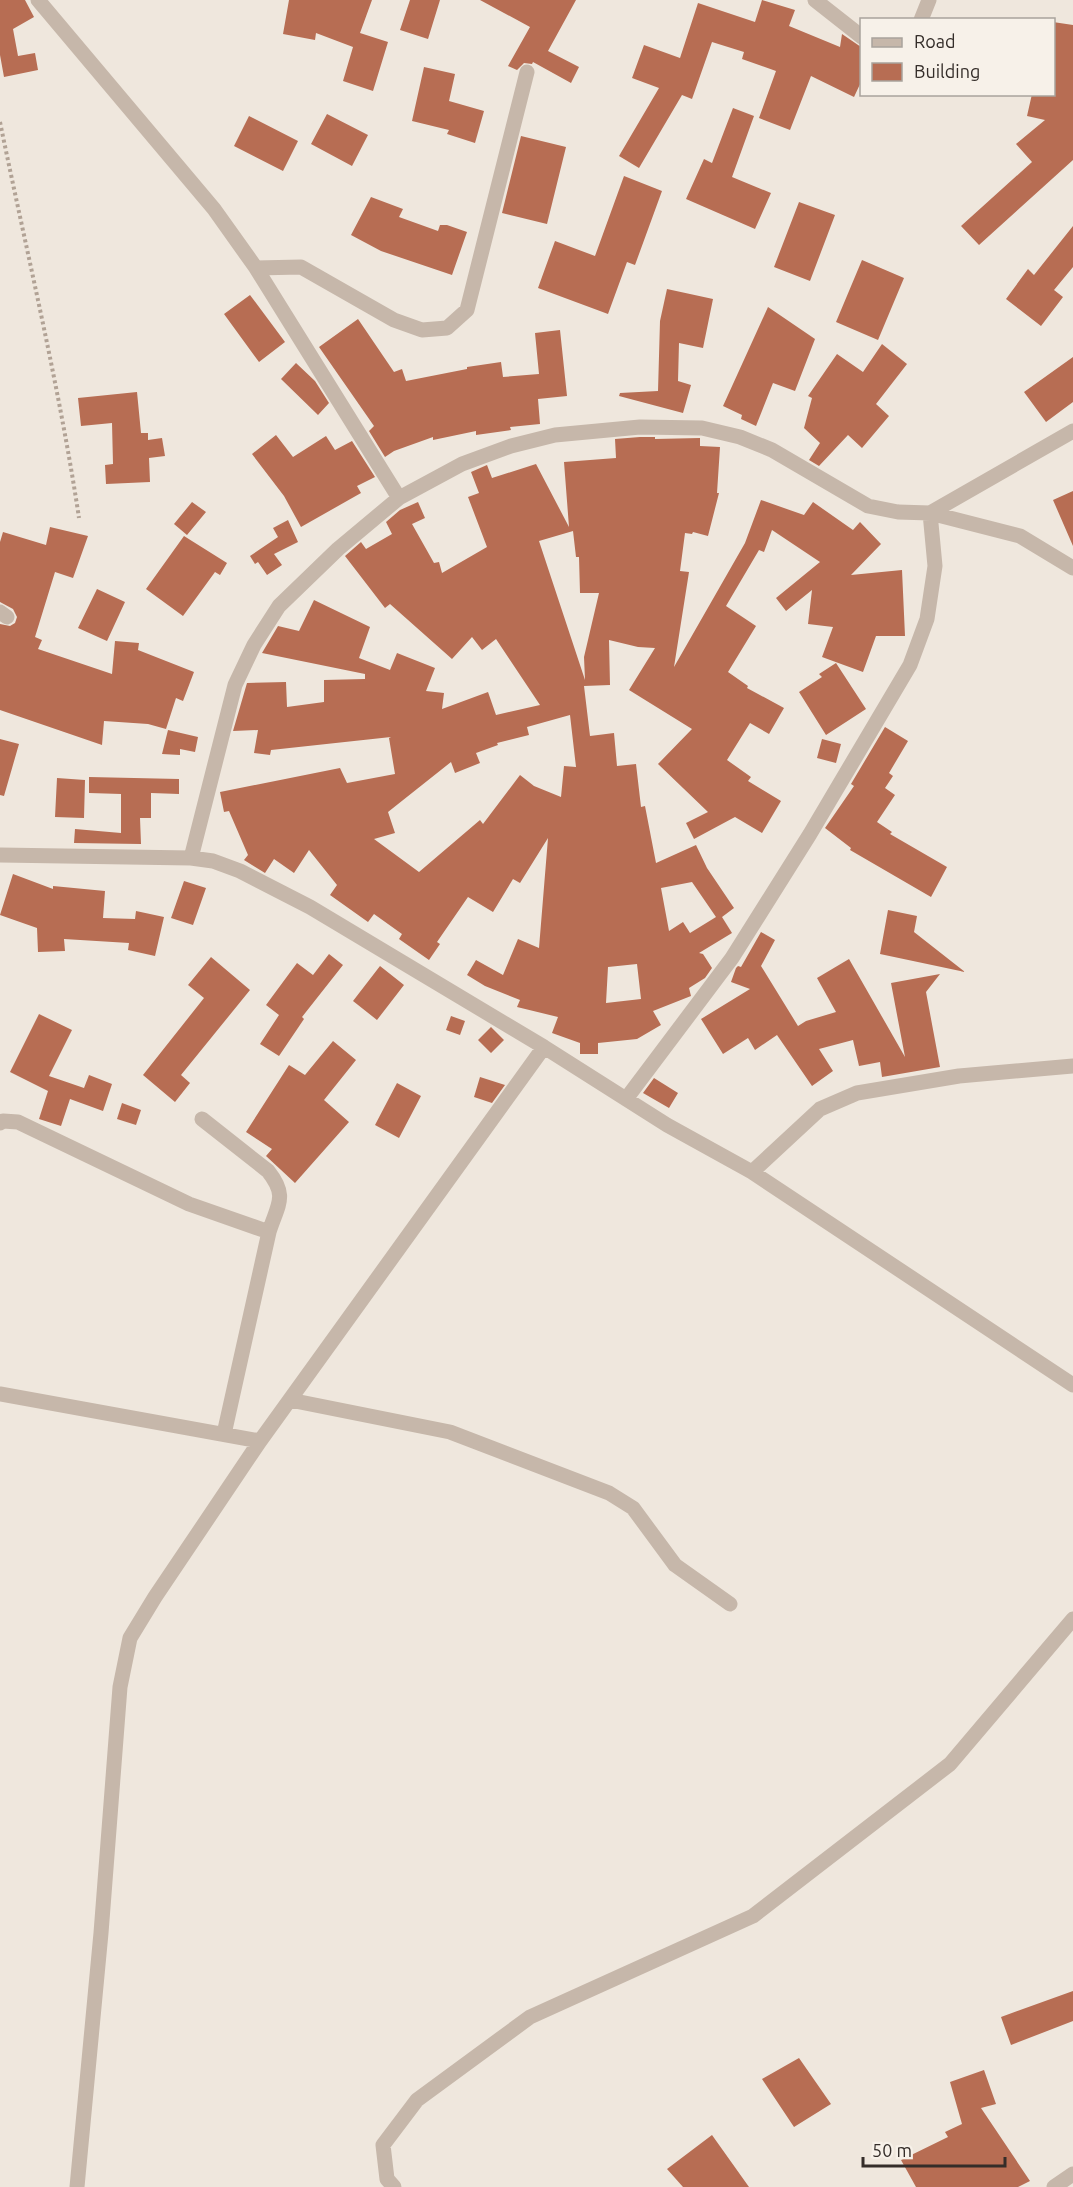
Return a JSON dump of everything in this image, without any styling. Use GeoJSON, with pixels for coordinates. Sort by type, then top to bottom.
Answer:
{"type":"FeatureCollection","features":[{"type":"Feature","properties":{"kind":"street"},"geometry":{"type":"LineString","coordinates":[[38,0],[214,209],[256,268],[399,498]]}},
{"type":"Feature","properties":{"kind":"street"},"geometry":{"type":"LineString","coordinates":[[815,0],[860,36]]}},
{"type":"Feature","properties":{"kind":"street"},"geometry":{"type":"LineString","coordinates":[[922,18],[929,0]]}},
{"type":"Feature","properties":{"kind":"street"},"geometry":{"type":"LineString","coordinates":[[256,268],[301,267],[394,320],[422,330],[447,328],[467,310],[527,72]]}},
{"type":"Feature","properties":{"kind":"street"},"geometry":{"type":"LineString","coordinates":[[191,858],[235,685],[254,645],[279,606],[338,549],[399,498],[462,464],[511,446],[555,435],[640,427],[702,428],[740,436],[772,450],[868,506],[898,512],[930,513],[1020,536],[1073,568]]}},
{"type":"Feature","properties":{"kind":"street"},"geometry":{"type":"LineString","coordinates":[[930,513],[1073,431]]}},
{"type":"Feature","properties":{"kind":"street"},"geometry":{"type":"LineString","coordinates":[[626,1099],[732,958],[810,834],[910,665],[927,619],[935,566],[930,513]]}},
{"type":"Feature","properties":{"kind":"street"},"geometry":{"type":"LineString","coordinates":[[0,855],[191,858],[213,861],[240,871],[310,907],[544,1047],[667,1125],[752,1172],[1073,1385]]}},
{"type":"Feature","properties":{"kind":"street"},"geometry":{"type":"LineString","coordinates":[[77,2187],[101,1933],[120,1687],[130,1638],[260,1441],[544,1047]]}},
{"type":"Feature","properties":{"kind":"street"},"geometry":{"type":"LineString","coordinates":[[752,1172],[819,1109],[857,1093],[959,1076],[1073,1066]]}},
{"type":"Feature","properties":{"kind":"street"},"geometry":{"type":"LineString","coordinates":[[202,1119],[268,1171],[276,1181],[281,1193],[269,1232],[224,1434]]}},
{"type":"Feature","properties":{"kind":"street"},"geometry":{"type":"LineString","coordinates":[[0,1123],[3,1121],[18,1122],[189,1204],[269,1232]]}},
{"type":"Feature","properties":{"kind":"street"},"geometry":{"type":"LineString","coordinates":[[0,1394],[260,1441]]}},
{"type":"Feature","properties":{"kind":"street"},"geometry":{"type":"LineString","coordinates":[[290,1400],[450,1432],[609,1493],[633,1508],[675,1565],[730,1604]]}},
{"type":"Feature","properties":{"kind":"street"},"geometry":{"type":"LineString","coordinates":[[394,2187],[387,2179],[383,2145],[417,2100],[530,2018],[753,1916],[950,1764],[1073,1618]]}},
{"type":"Feature","properties":{"kind":"street"},"geometry":{"type":"LineString","coordinates":[[1054,2187],[1073,2174]]}},
{"type":"Feature","properties":{"kind":"path"},"geometry":{"type":"LineString","coordinates":[[0,122],[71,468],[79,518]]}},
{"type":"Feature","properties":{"kind":"building"},"geometry":{"type":"Polygon","coordinates":[[[0,0],[25,0],[34,17],[13,29],[18,56],[35,53],[38,70],[4,77],[0,55],[0,0]]]}},
{"type":"Feature","properties":{"kind":"building"},"geometry":{"type":"Polygon","coordinates":[[[289,0],[372,0],[360,33],[388,42],[373,91],[343,81],[353,47],[316,33],[315,40],[283,34],[289,0]]]}},
{"type":"Feature","properties":{"kind":"building"},"geometry":{"type":"Polygon","coordinates":[[[410,0],[440,0],[428,39],[400,30],[410,0]]]}},
{"type":"Feature","properties":{"kind":"building"},"geometry":{"type":"Polygon","coordinates":[[[480,0],[576,0],[548,51],[579,67],[571,83],[533,62],[532,64],[524,63],[517,70],[508,66],[530,27],[480,0]]]}},
{"type":"Feature","properties":{"kind":"building"},"geometry":{"type":"Polygon","coordinates":[[[762,0],[795,10],[789,26],[840,47],[842,34],[860,46],[860,84],[854,97],[811,76],[790,130],[759,118],[776,71],[742,59],[744,52],[712,42],[692,99],[682,95],[639,168],[619,156],[659,88],[632,78],[644,45],[680,58],[698,3],[755,22],[762,0]]]}},
{"type":"Feature","properties":{"kind":"building"},"geometry":{"type":"Polygon","coordinates":[[[1055,22],[1073,25],[1073,160],[979,245],[961,226],[1032,162],[1016,144],[1045,120],[1027,116],[1032,96],[1055,96],[1055,22]]]}},
{"type":"Feature","properties":{"kind":"building"},"geometry":{"type":"Polygon","coordinates":[[[424,67],[455,74],[449,101],[484,111],[475,143],[447,134],[449,130],[412,121],[424,67]]]}},
{"type":"Feature","properties":{"kind":"building"},"geometry":{"type":"Polygon","coordinates":[[[733,108],[754,116],[732,177],[771,193],[755,229],[686,199],[704,159],[712,163],[733,108]]]}},
{"type":"Feature","properties":{"kind":"building"},"geometry":{"type":"Polygon","coordinates":[[[327,114],[368,135],[352,166],[311,144],[327,114]]]}},
{"type":"Feature","properties":{"kind":"building"},"geometry":{"type":"Polygon","coordinates":[[[249,116],[298,141],[283,171],[234,146],[249,116]]]}},
{"type":"Feature","properties":{"kind":"building"},"geometry":{"type":"Polygon","coordinates":[[[521,136],[566,147],[547,224],[502,213],[521,136]]]}},
{"type":"Feature","properties":{"kind":"building"},"geometry":{"type":"Polygon","coordinates":[[[624,176],[662,191],[635,265],[627,262],[608,314],[538,288],[555,241],[595,256],[624,176]]]}},
{"type":"Feature","properties":{"kind":"building"},"geometry":{"type":"Polygon","coordinates":[[[371,197],[403,209],[399,217],[438,231],[440,225],[447,225],[467,232],[452,275],[381,251],[351,235],[371,197]]]}},
{"type":"Feature","properties":{"kind":"building"},"geometry":{"type":"Polygon","coordinates":[[[799,202],[835,215],[810,281],[774,267],[799,202]]]}},
{"type":"Feature","properties":{"kind":"building"},"geometry":{"type":"Polygon","coordinates":[[[1073,226],[1073,267],[1054,290],[1063,297],[1041,326],[1006,299],[1028,269],[1034,275],[1073,226]]]}},
{"type":"Feature","properties":{"kind":"building"},"geometry":{"type":"Polygon","coordinates":[[[862,260],[904,278],[878,340],[836,322],[862,260]]]}},
{"type":"Feature","properties":{"kind":"building"},"geometry":{"type":"Polygon","coordinates":[[[667,289],[713,299],[703,348],[679,343],[678,381],[691,385],[683,413],[619,396],[620,393],[658,391],[660,321],[667,289]]]}},
{"type":"Feature","properties":{"kind":"building"},"geometry":{"type":"Polygon","coordinates":[[[250,295],[285,342],[259,362],[224,314],[250,295]]]}},
{"type":"Feature","properties":{"kind":"building"},"geometry":{"type":"Polygon","coordinates":[[[768,307],[815,339],[795,391],[773,383],[756,426],[741,419],[742,415],[723,406],[768,307]]]}},
{"type":"Feature","properties":{"kind":"building"},"geometry":{"type":"Polygon","coordinates":[[[358,319],[394,372],[402,369],[406,381],[501,362],[503,377],[539,374],[535,333],[560,330],[567,396],[538,399],[540,424],[510,427],[511,430],[476,435],[476,431],[433,440],[433,437],[394,451],[385,457],[369,431],[374,426],[319,347],[358,319]]]}},
{"type":"Feature","properties":{"kind":"building"},"geometry":{"type":"Polygon","coordinates":[[[882,344],[907,364],[876,404],[889,416],[862,448],[848,435],[819,466],[809,460],[820,443],[804,428],[812,398],[808,396],[837,354],[863,372],[882,344]]]}},
{"type":"Feature","properties":{"kind":"building"},"geometry":{"type":"Polygon","coordinates":[[[1073,357],[1073,402],[1046,422],[1024,392],[1073,357]]]}},
{"type":"Feature","properties":{"kind":"building"},"geometry":{"type":"Polygon","coordinates":[[[296,363],[315,381],[329,403],[318,415],[281,379],[296,363]]]}},
{"type":"Feature","properties":{"kind":"building"},"geometry":{"type":"Polygon","coordinates":[[[137,392],[141,433],[148,433],[148,440],[162,438],[165,456],[149,458],[150,482],[106,484],[105,465],[113,464],[112,423],[81,426],[78,398],[137,392]]]}},
{"type":"Feature","properties":{"kind":"building"},"geometry":{"type":"Polygon","coordinates":[[[276,435],[293,457],[326,436],[335,450],[352,441],[375,477],[357,486],[361,493],[301,527],[284,496],[252,454],[276,435]]]}},
{"type":"Feature","properties":{"kind":"building"},"geometry":{"type":"Polygon","coordinates":[[[700,438],[700,446],[720,447],[717,493],[719,493],[708,536],[693,532],[692,534],[685,533],[680,571],[689,572],[674,667],[745,543],[761,500],[804,515],[813,502],[853,530],[860,522],[881,544],[851,575],[902,570],[905,636],[876,636],[863,672],[822,657],[833,627],[808,624],[812,590],[786,611],[776,598],[820,562],[772,530],[764,552],[759,550],[726,606],[756,626],[728,672],[748,686],[747,688],[784,708],[769,734],[750,723],[727,760],[751,777],[748,781],[781,801],[762,833],[735,817],[694,839],[686,823],[708,812],[658,764],[692,729],[629,690],[655,648],[638,647],[609,640],[610,685],[584,686],[590,736],[614,733],[617,766],[636,764],[641,807],[645,806],[656,863],[696,845],[707,868],[734,908],[722,917],[732,933],[699,953],[703,954],[712,968],[705,978],[689,988],[691,996],[653,1011],[661,1025],[637,1039],[598,1043],[598,1054],[580,1054],[580,1043],[552,1033],[558,1017],[517,1007],[520,1000],[485,986],[467,975],[476,960],[503,975],[518,939],[539,948],[548,838],[520,883],[513,879],[493,912],[468,897],[437,942],[440,944],[429,960],[399,939],[402,934],[374,914],[368,922],[330,895],[337,885],[309,850],[294,873],[274,859],[265,873],[244,860],[248,855],[229,811],[224,812],[220,792],[340,768],[347,783],[395,774],[389,738],[391,737],[271,750],[270,755],[254,753],[258,730],[233,731],[247,683],[286,682],[287,707],[324,702],[324,680],[365,679],[365,674],[262,653],[278,626],[299,631],[314,600],[370,627],[359,658],[390,670],[397,653],[435,668],[426,691],[444,693],[442,709],[488,692],[496,715],[540,705],[496,639],[482,650],[472,637],[452,659],[390,604],[385,608],[345,556],[361,542],[366,549],[392,534],[386,522],[400,510],[418,502],[425,518],[412,524],[434,563],[439,562],[442,573],[487,547],[468,497],[479,493],[471,472],[487,465],[492,478],[536,464],[569,527],[564,462],[616,458],[615,439],[700,438]],[[573,531],[539,541],[585,680],[584,657],[599,593],[580,593],[579,557],[576,557],[573,531]],[[570,715],[527,727],[529,735],[497,743],[498,745],[476,753],[480,763],[455,773],[451,762],[388,812],[395,833],[374,839],[419,872],[480,820],[483,824],[520,775],[534,786],[561,797],[564,766],[576,767],[570,715]],[[692,882],[661,888],[669,931],[683,922],[690,933],[716,917],[692,882]],[[637,964],[608,967],[606,1003],[641,999],[637,964]]]}},
{"type":"Feature","properties":{"kind":"building"},"geometry":{"type":"Polygon","coordinates":[[[1073,491],[1073,546],[1053,500],[1073,491]]]}},
{"type":"Feature","properties":{"kind":"building"},"geometry":{"type":"Polygon","coordinates":[[[192,502],[206,512],[187,535],[174,524],[192,502]]]}},
{"type":"Feature","properties":{"kind":"building"},"geometry":{"type":"Polygon","coordinates":[[[288,520],[298,542],[274,554],[282,565],[267,575],[258,562],[255,564],[250,556],[278,537],[273,528],[288,520]]]}},
{"type":"Feature","properties":{"kind":"building"},"geometry":{"type":"Polygon","coordinates":[[[50,527],[88,536],[73,578],[55,572],[35,637],[42,640],[38,649],[112,674],[115,641],[139,643],[138,650],[194,672],[183,701],[176,698],[166,729],[148,724],[104,721],[102,745],[0,710],[0,624],[10,626],[15,623],[17,617],[13,609],[0,602],[0,542],[3,532],[46,545],[50,527]]]}},
{"type":"Feature","properties":{"kind":"building"},"geometry":{"type":"Polygon","coordinates":[[[184,536],[227,563],[220,575],[215,572],[183,616],[146,589],[184,536]]]}},
{"type":"Feature","properties":{"kind":"building"},"geometry":{"type":"Polygon","coordinates":[[[97,589],[125,602],[107,641],[78,628],[97,589]]]}},
{"type":"Feature","properties":{"kind":"building"},"geometry":{"type":"Polygon","coordinates":[[[836,663],[866,709],[826,735],[799,692],[822,677],[819,674],[836,663]]]}},
{"type":"Feature","properties":{"kind":"building"},"geometry":{"type":"Polygon","coordinates":[[[885,727],[908,741],[889,773],[893,776],[885,788],[895,795],[877,822],[892,832],[890,834],[947,867],[931,897],[850,850],[851,848],[825,828],[854,786],[851,784],[885,727]]]}},
{"type":"Feature","properties":{"kind":"building"},"geometry":{"type":"Polygon","coordinates":[[[168,730],[198,737],[195,752],[180,749],[180,755],[162,754],[168,730]]]}},
{"type":"Feature","properties":{"kind":"building"},"geometry":{"type":"Polygon","coordinates":[[[0,739],[19,744],[4,796],[0,795],[0,739]]]}},
{"type":"Feature","properties":{"kind":"building"},"geometry":{"type":"Polygon","coordinates":[[[822,739],[841,744],[836,763],[817,758],[822,739]]]}},
{"type":"Feature","properties":{"kind":"building"},"geometry":{"type":"Polygon","coordinates":[[[89,777],[179,779],[179,794],[151,793],[151,818],[140,818],[141,844],[74,843],[75,829],[121,833],[121,794],[89,793],[89,777]]]}},
{"type":"Feature","properties":{"kind":"building"},"geometry":{"type":"Polygon","coordinates":[[[57,778],[85,780],[84,818],[55,817],[57,778]]]}},
{"type":"Feature","properties":{"kind":"building"},"geometry":{"type":"Polygon","coordinates":[[[13,874],[53,889],[53,886],[105,891],[103,918],[135,919],[136,911],[164,917],[155,956],[128,950],[129,943],[64,939],[65,951],[38,952],[37,928],[0,915],[13,874]]]}},
{"type":"Feature","properties":{"kind":"building"},"geometry":{"type":"Polygon","coordinates":[[[184,881],[206,888],[193,925],[171,918],[184,881]]]}},
{"type":"Feature","properties":{"kind":"building"},"geometry":{"type":"Polygon","coordinates":[[[888,910],[917,916],[914,932],[965,972],[880,954],[888,910]]]}},
{"type":"Feature","properties":{"kind":"building"},"geometry":{"type":"Polygon","coordinates":[[[761,932],[775,940],[761,966],[798,1026],[806,1021],[836,1012],[817,978],[849,959],[905,1057],[891,983],[940,974],[926,992],[940,1067],[882,1077],[880,1062],[859,1066],[853,1040],[819,1049],[833,1071],[812,1086],[777,1035],[755,1050],[748,1038],[723,1054],[701,1019],[750,989],[731,982],[736,968],[741,967],[761,932]]]}},
{"type":"Feature","properties":{"kind":"building"},"geometry":{"type":"Polygon","coordinates":[[[329,954],[343,965],[302,1017],[304,1019],[279,1056],[260,1044],[279,1015],[266,1005],[297,963],[313,975],[329,954]]]}},
{"type":"Feature","properties":{"kind":"building"},"geometry":{"type":"Polygon","coordinates":[[[211,957],[250,990],[181,1075],[190,1083],[175,1102],[143,1075],[204,998],[188,985],[211,957]]]}},
{"type":"Feature","properties":{"kind":"building"},"geometry":{"type":"Polygon","coordinates":[[[380,966],[404,985],[377,1020],[353,1001],[380,966]]]}},
{"type":"Feature","properties":{"kind":"building"},"geometry":{"type":"Polygon","coordinates":[[[39,1014],[72,1030],[49,1076],[84,1088],[89,1075],[112,1084],[103,1111],[70,1099],[61,1126],[39,1119],[48,1091],[10,1072],[39,1014]]]}},
{"type":"Feature","properties":{"kind":"building"},"geometry":{"type":"Polygon","coordinates":[[[451,1016],[465,1021],[460,1035],[446,1030],[451,1016]]]}},
{"type":"Feature","properties":{"kind":"building"},"geometry":{"type":"Polygon","coordinates":[[[491,1027],[504,1040],[491,1053],[478,1040],[491,1027]]]}},
{"type":"Feature","properties":{"kind":"building"},"geometry":{"type":"Polygon","coordinates":[[[333,1041],[356,1060],[324,1100],[349,1122],[295,1183],[266,1156],[272,1149],[246,1132],[289,1065],[305,1075],[333,1041]]]}},
{"type":"Feature","properties":{"kind":"building"},"geometry":{"type":"Polygon","coordinates":[[[480,1077],[505,1085],[492,1103],[474,1097],[480,1077]]]}},
{"type":"Feature","properties":{"kind":"building"},"geometry":{"type":"Polygon","coordinates":[[[654,1078],[678,1093],[669,1108],[643,1093],[654,1078]]]}},
{"type":"Feature","properties":{"kind":"building"},"geometry":{"type":"Polygon","coordinates":[[[397,1083],[421,1096],[399,1138],[375,1125],[397,1083]]]}},
{"type":"Feature","properties":{"kind":"building"},"geometry":{"type":"Polygon","coordinates":[[[122,1103],[141,1110],[136,1125],[117,1119],[122,1103]]]}},
{"type":"Feature","properties":{"kind":"building"},"geometry":{"type":"Polygon","coordinates":[[[1073,1991],[1073,2021],[1011,2045],[1001,2017],[1073,1991]]]}},
{"type":"Feature","properties":{"kind":"building"},"geometry":{"type":"Polygon","coordinates":[[[799,2058],[831,2104],[794,2127],[762,2079],[799,2058]]]}},
{"type":"Feature","properties":{"kind":"building"},"geometry":{"type":"Polygon","coordinates":[[[984,2070],[996,2104],[981,2108],[1030,2181],[1018,2187],[916,2187],[901,2160],[948,2137],[945,2132],[962,2124],[950,2082],[984,2070]]]}},
{"type":"Feature","properties":{"kind":"building"},"geometry":{"type":"Polygon","coordinates":[[[712,2135],[749,2187],[683,2187],[667,2169],[712,2135]]]}}]}
